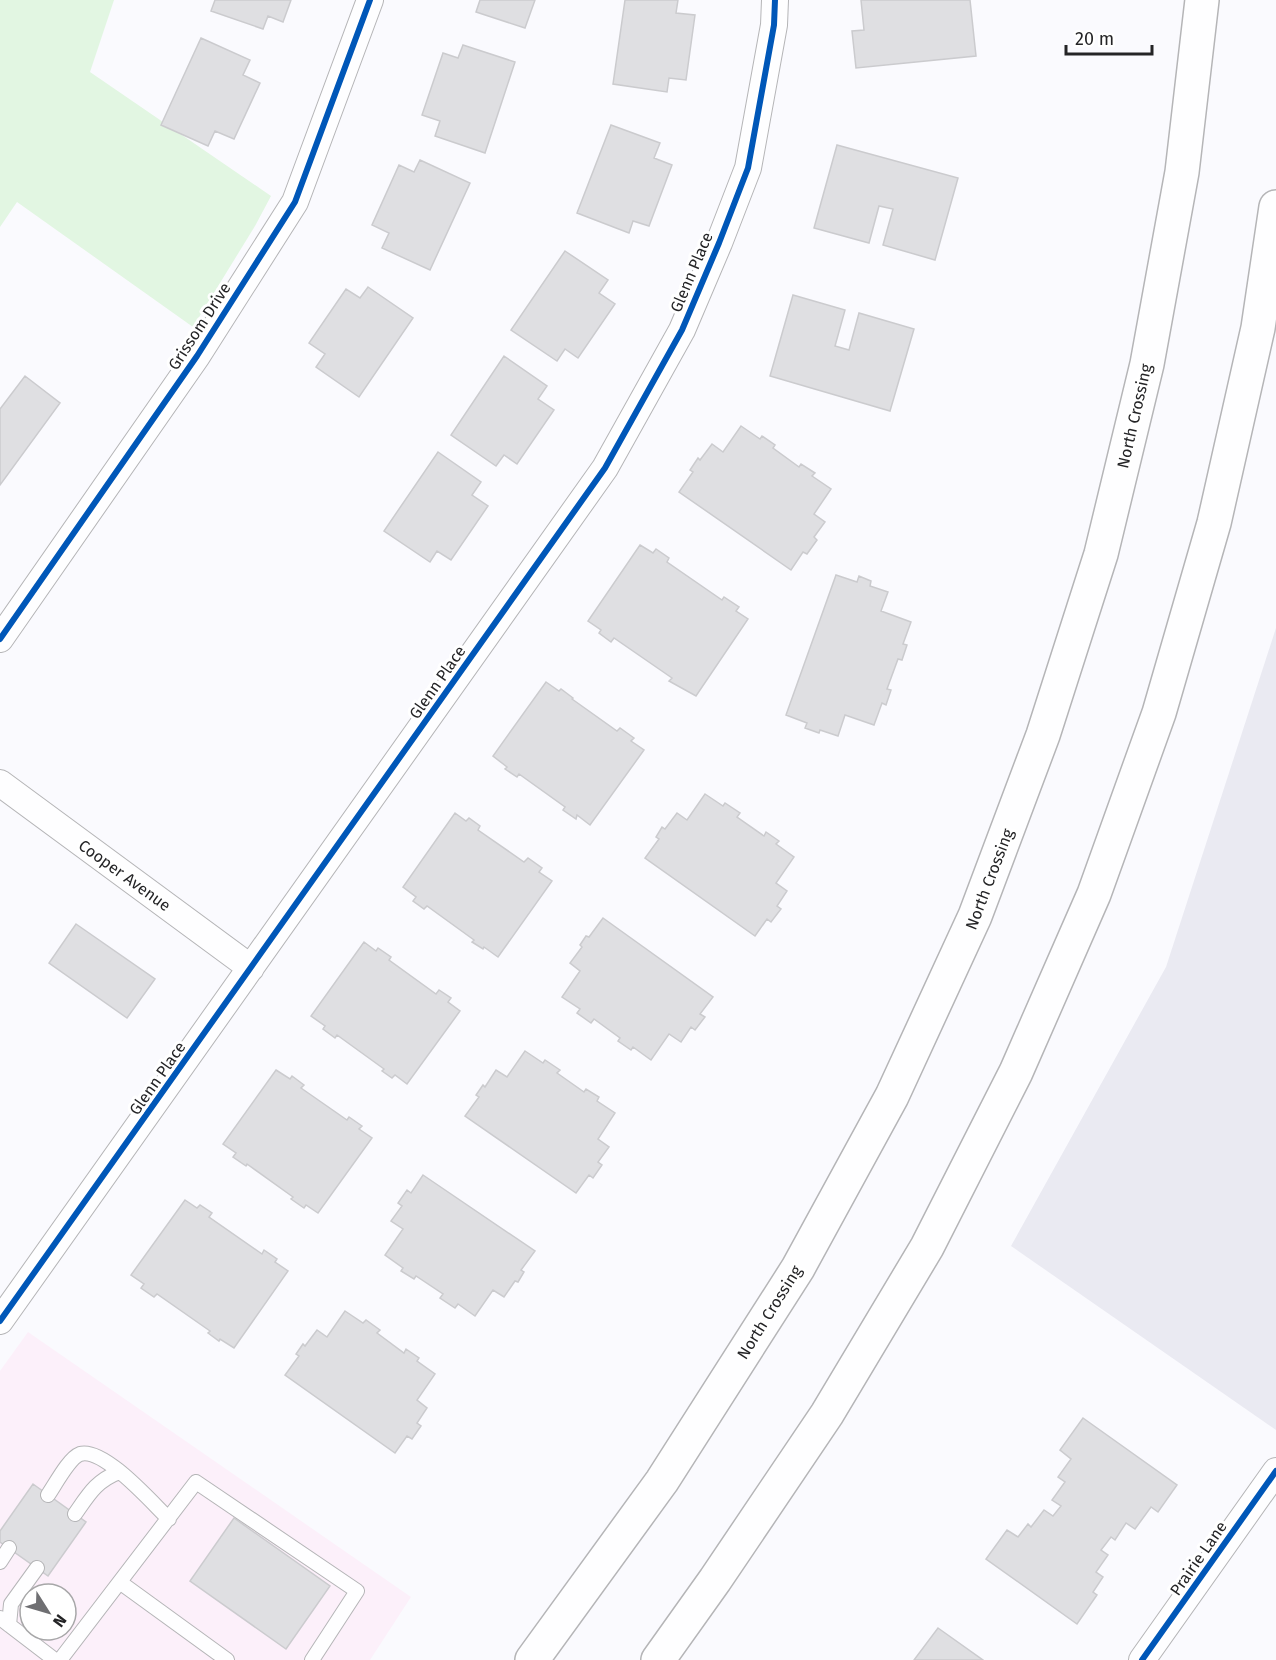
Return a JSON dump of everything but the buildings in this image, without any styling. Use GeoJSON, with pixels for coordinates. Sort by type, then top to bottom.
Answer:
{"type":"FeatureCollection","features":[{"type":"Feature","properties":{"kind":"main road","name":"North Crossing"},"geometry":{"type":"LineString","coordinates":[[532,1660],[662,1481],[798,1268],[892,1096],[975,916],[1043,735],[1101,554],[1147,364],[1182,172],[1202,0]]}},
{"type":"Feature","properties":{"kind":"main road"},"geometry":{"type":"LineString","coordinates":[[658,1660],[716,1580],[827,1414],[927,1247],[1016,1072],[1094,894],[1159,713],[1214,523],[1258,328],[1276,207]]}},
{"type":"Feature","properties":{"kind":"main road"},"geometry":{"type":"LineString","coordinates":[[557,1660],[662,1481]]}},
{"type":"Feature","properties":{"kind":"street","name":"Grissom Drive"},"geometry":{"type":"LineString","coordinates":[[0,639],[197,356],[294,202],[370,0]]}},
{"type":"Feature","properties":{"kind":"street","name":"Glenn Place"},"geometry":{"type":"LineString","coordinates":[[0,1321],[596,482],[682,330],[748,168],[774,25],[775,0]]}},
{"type":"Feature","properties":{"kind":"street","name":"Cooper Avenue"},"geometry":{"type":"LineString","coordinates":[[0,783],[251,968]]}},
{"type":"Feature","properties":{"kind":"street","name":"Prairie Lane"},"geometry":{"type":"LineString","coordinates":[[1142,1660],[1276,1471]]}},
{"type":"Feature","properties":{"kind":"lane"},"geometry":{"type":"LineString","coordinates":[[48,1495],[70,1462],[79,1454],[92,1454],[119,1472],[169,1520]]}},
{"type":"Feature","properties":{"kind":"lane"},"geometry":{"type":"LineString","coordinates":[[75,1514],[93,1487],[106,1477],[119,1472]]}},
{"type":"Feature","properties":{"kind":"lane"},"geometry":{"type":"LineString","coordinates":[[60,1660],[196,1482],[357,1591],[312,1660]]}},
{"type":"Feature","properties":{"kind":"lane"},"geometry":{"type":"LineString","coordinates":[[0,1562],[9,1548]]}},
{"type":"Feature","properties":{"kind":"lane"},"geometry":{"type":"LineString","coordinates":[[37,1568],[11,1604],[4,1622],[55,1660]]}},
{"type":"Feature","properties":{"kind":"lane"},"geometry":{"type":"LineString","coordinates":[[121,1583],[227,1660]]}},
{"type":"Feature","properties":{"kind":"shaded area"},"geometry":{"type":"Polygon","coordinates":[[[1276,628],[1276,1430],[1011,1246],[1166,967],[1276,628]]]}},
{"type":"Feature","properties":{"kind":"shaded area"},"geometry":{"type":"Polygon","coordinates":[[[28,1332],[411,1597],[370,1660],[0,1660],[0,1371],[28,1332]]]}},
{"type":"Feature","properties":{"kind":"green space"},"geometry":{"type":"Polygon","coordinates":[[[0,0],[114,0],[90,72],[271,196],[193,327],[17,202],[0,227],[0,0]]]}},
{"type":"Feature","properties":{"kind":"cycle path"},"geometry":{"type":"LineString","coordinates":[[0,639],[197,356],[295,202],[370,0]]}},
{"type":"Feature","properties":{"kind":"cycle path"},"geometry":{"type":"LineString","coordinates":[[0,1321],[605,468],[682,330],[748,168],[774,25],[775,0]]}},
{"type":"Feature","properties":{"kind":"cycle path"},"geometry":{"type":"LineString","coordinates":[[1142,1660],[1276,1471]]}}]}
